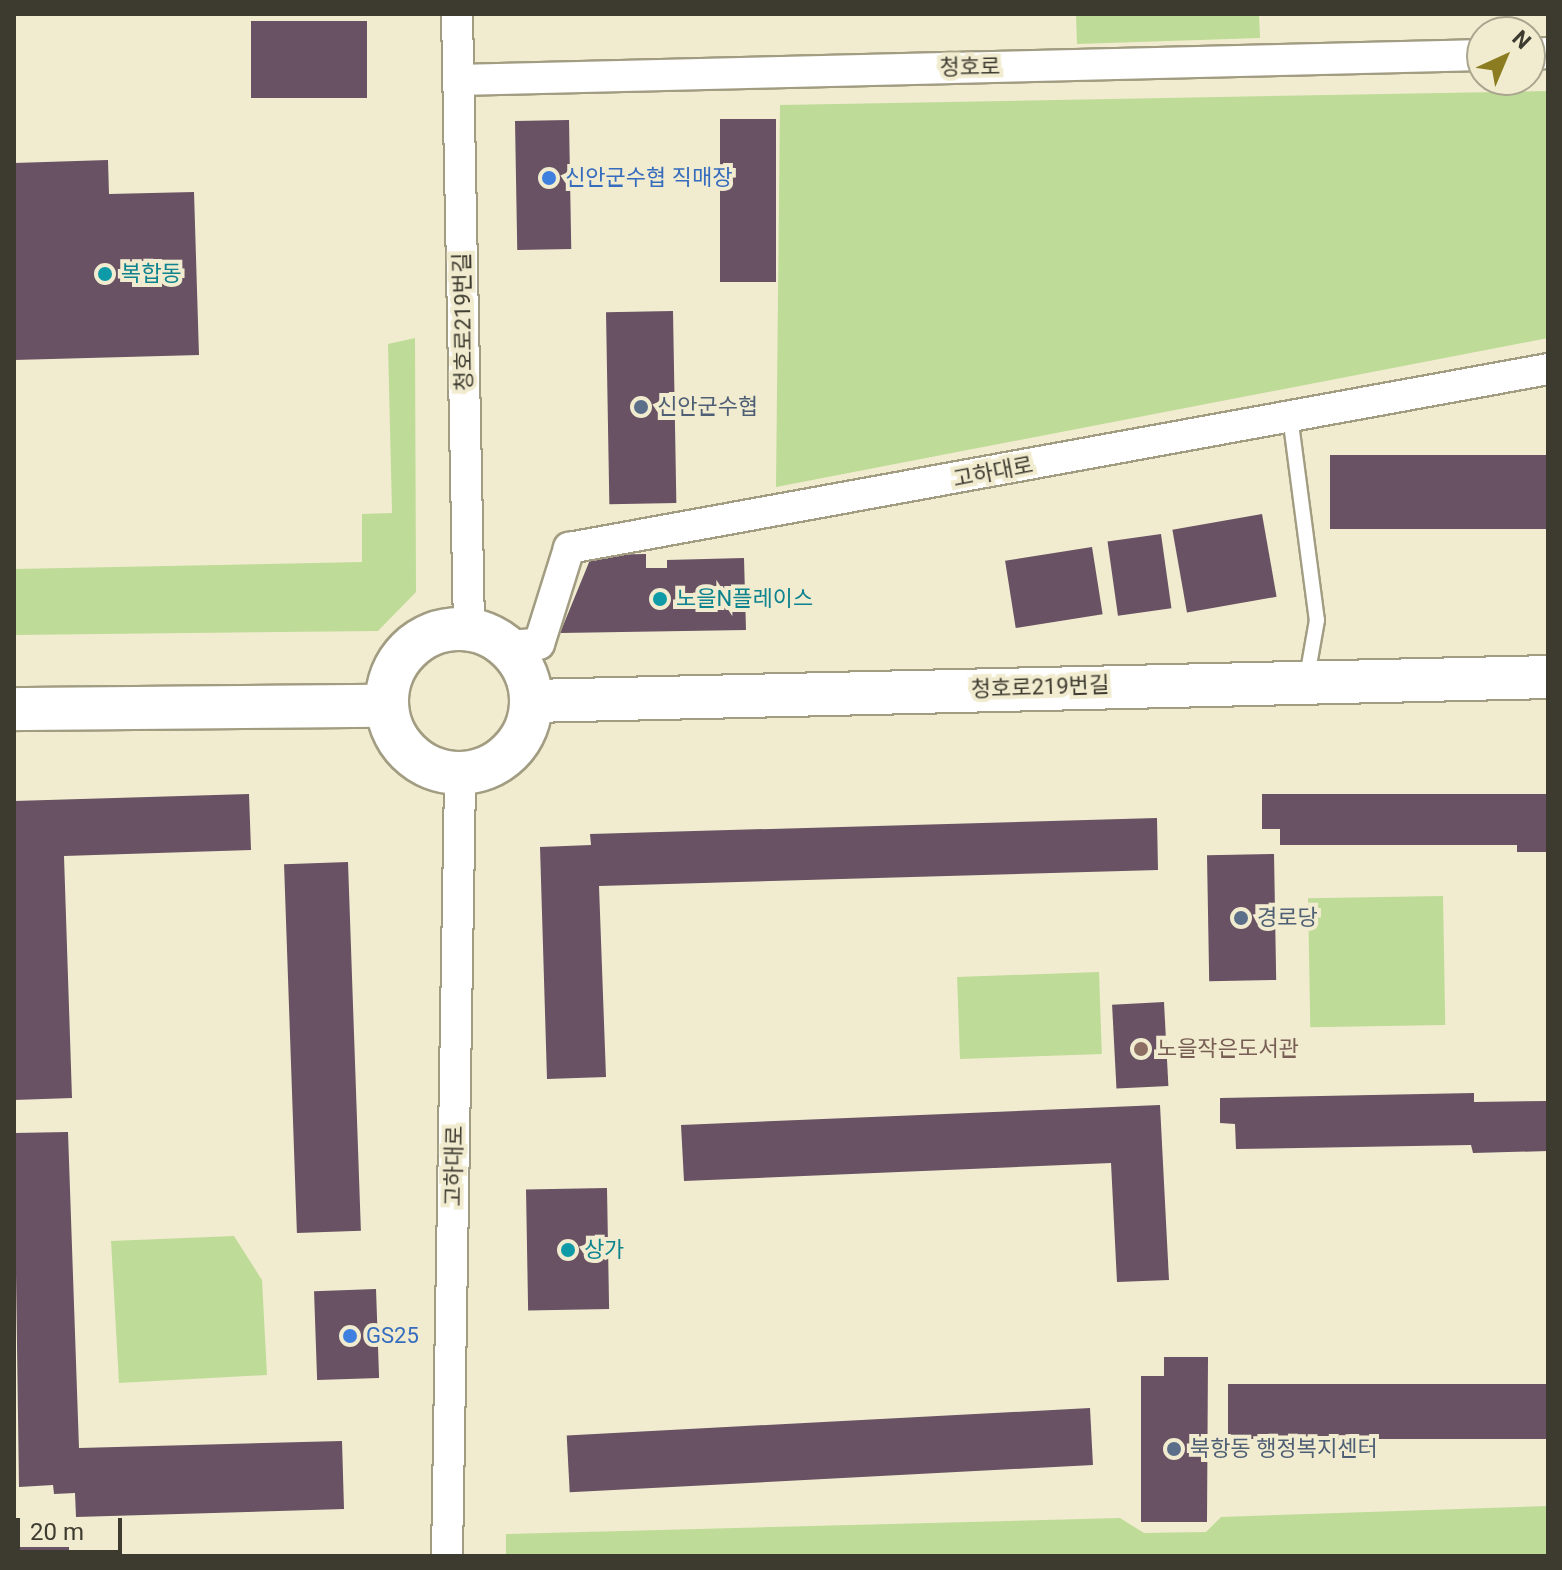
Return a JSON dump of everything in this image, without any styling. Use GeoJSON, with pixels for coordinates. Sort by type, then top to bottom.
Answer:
{"type":"FeatureCollection","features":[{"type":"Feature","properties":{"kind":"street","name":"청호로219번길"},"geometry":{"type":"LineString","coordinates":[[457,14],[469,630]]}},
{"type":"Feature","properties":{"kind":"street","name":"청호로"},"geometry":{"type":"LineString","coordinates":[[458,80],[1466,55]]}},
{"type":"Feature","properties":{"kind":"street","name":"고하대로"},"geometry":{"type":"LineString","coordinates":[[507,646],[539,644],[569,548],[1548,369]]}},
{"type":"Feature","properties":{"kind":"street"},"geometry":{"type":"LineString","coordinates":[[454,628],[469,630],[507,646],[528,676],[532,701],[524,734],[508,754],[460,777],[418,761],[393,730],[386,706],[388,683],[398,660],[415,642],[454,628]]}},
{"type":"Feature","properties":{"kind":"street","name":"청호로219번길"},"geometry":{"type":"LineString","coordinates":[[532,701],[1307,680],[1548,677]]}},
{"type":"Feature","properties":{"kind":"street"},"geometry":{"type":"LineString","coordinates":[[14,709],[386,706]]}},
{"type":"Feature","properties":{"kind":"street","name":"고하대로"},"geometry":{"type":"LineString","coordinates":[[447,1556],[460,777]]}},
{"type":"Feature","properties":{"kind":"lane"},"geometry":{"type":"LineString","coordinates":[[1290,416],[1317,620],[1307,680]]}},
{"type":"Feature","properties":{"kind":"green space"},"geometry":{"type":"Polygon","coordinates":[[[1076,14],[1259,14],[1260,38],[1077,44],[1076,14]]]}},
{"type":"Feature","properties":{"kind":"green space"},"geometry":{"type":"Polygon","coordinates":[[[1546,91],[1548,338],[776,487],[780,105],[1466,92],[1466,96],[1546,96],[1546,91]]]}},
{"type":"Feature","properties":{"kind":"green space"},"geometry":{"type":"Polygon","coordinates":[[[415,338],[416,592],[378,631],[14,635],[14,569],[362,562],[362,514],[392,513],[388,344],[415,338]]]}},
{"type":"Feature","properties":{"kind":"green space"},"geometry":{"type":"Polygon","coordinates":[[[1443,896],[1445,1025],[1310,1027],[1308,898],[1443,896]]]}},
{"type":"Feature","properties":{"kind":"green space"},"geometry":{"type":"Polygon","coordinates":[[[1099,972],[1102,1054],[960,1059],[957,977],[1099,972]]]}},
{"type":"Feature","properties":{"kind":"green space"},"geometry":{"type":"Polygon","coordinates":[[[234,1236],[262,1280],[267,1375],[119,1383],[111,1241],[234,1236]]]}},
{"type":"Feature","properties":{"kind":"green space"},"geometry":{"type":"Polygon","coordinates":[[[1548,1506],[1548,1556],[506,1556],[506,1534],[1120,1518],[1144,1533],[1206,1532],[1221,1517],[1548,1506]]]}},
{"type":"Feature","properties":{"kind":"building"},"geometry":{"type":"Polygon","coordinates":[[[251,21],[367,21],[367,98],[251,98],[251,21]]]}},
{"type":"Feature","properties":{"kind":"building"},"geometry":{"type":"Polygon","coordinates":[[[720,119],[776,119],[776,282],[720,282],[720,119]]]}},
{"type":"Feature","properties":{"kind":"building"},"geometry":{"type":"Polygon","coordinates":[[[569,120],[571,249],[517,250],[515,121],[569,120]]]}},
{"type":"Feature","properties":{"kind":"building","name":"복합동"},"geometry":{"type":"Polygon","coordinates":[[[108,160],[109,194],[194,192],[199,355],[14,360],[14,163],[108,160]]]}},
{"type":"Feature","properties":{"kind":"building","name":"신안군수협"},"geometry":{"type":"Polygon","coordinates":[[[673,311],[676,503],[609,504],[606,312],[673,311]]]}},
{"type":"Feature","properties":{"kind":"building"},"geometry":{"type":"Polygon","coordinates":[[[1330,455],[1548,455],[1548,529],[1330,529],[1330,455]]]}},
{"type":"Feature","properties":{"kind":"building"},"geometry":{"type":"Polygon","coordinates":[[[1262,514],[1277,597],[1187,613],[1172,530],[1262,514]]]}},
{"type":"Feature","properties":{"kind":"building"},"geometry":{"type":"Polygon","coordinates":[[[1161,534],[1171,608],[1118,616],[1108,542],[1161,534]]]}},
{"type":"Feature","properties":{"kind":"building"},"geometry":{"type":"Polygon","coordinates":[[[1092,547],[1103,614],[1016,628],[1005,561],[1092,547]]]}},
{"type":"Feature","properties":{"kind":"building","name":"노을N플레이스"},"geometry":{"type":"Polygon","coordinates":[[[646,554],[646,568],[667,568],[667,560],[744,558],[746,630],[560,633],[592,555],[646,554]]]}},
{"type":"Feature","properties":{"kind":"building"},"geometry":{"type":"Polygon","coordinates":[[[249,794],[251,850],[64,856],[72,1098],[14,1100],[14,801],[249,794]]]}},
{"type":"Feature","properties":{"kind":"building"},"geometry":{"type":"Polygon","coordinates":[[[1262,794],[1548,794],[1548,852],[1517,852],[1517,845],[1280,845],[1280,829],[1262,829],[1262,794]]]}},
{"type":"Feature","properties":{"kind":"building"},"geometry":{"type":"Polygon","coordinates":[[[1157,818],[1158,870],[599,886],[606,1077],[547,1079],[540,847],[591,845],[590,834],[1157,818]]]}},
{"type":"Feature","properties":{"kind":"building","name":"경로당"},"geometry":{"type":"Polygon","coordinates":[[[1274,854],[1276,980],[1209,981],[1207,855],[1274,854]]]}},
{"type":"Feature","properties":{"kind":"building"},"geometry":{"type":"Polygon","coordinates":[[[348,862],[361,1231],[297,1233],[284,864],[348,862]]]}},
{"type":"Feature","properties":{"kind":"building"},"geometry":{"type":"Polygon","coordinates":[[[1164,1002],[1168,1086],[1116,1089],[1112,1005],[1164,1002]]]}},
{"type":"Feature","properties":{"kind":"building"},"geometry":{"type":"Polygon","coordinates":[[[1474,1093],[1474,1102],[1548,1101],[1548,1151],[1473,1153],[1471,1145],[1236,1149],[1235,1124],[1220,1123],[1220,1098],[1474,1093]]]}},
{"type":"Feature","properties":{"kind":"building"},"geometry":{"type":"Polygon","coordinates":[[[1160,1105],[1169,1280],[1117,1282],[1111,1163],[684,1181],[681,1125],[1160,1105]]]}},
{"type":"Feature","properties":{"kind":"building"},"geometry":{"type":"Polygon","coordinates":[[[68,1132],[79,1448],[342,1441],[344,1509],[76,1517],[75,1493],[54,1494],[53,1485],[19,1487],[14,1133],[68,1132]]]}},
{"type":"Feature","properties":{"kind":"building","name":"상가"},"geometry":{"type":"Polygon","coordinates":[[[607,1188],[609,1309],[528,1310],[526,1189],[607,1188]]]}},
{"type":"Feature","properties":{"kind":"building"},"geometry":{"type":"Polygon","coordinates":[[[376,1289],[379,1378],[317,1380],[314,1291],[376,1289]]]}},
{"type":"Feature","properties":{"kind":"building","name":"북항동 행정복지센터"},"geometry":{"type":"Polygon","coordinates":[[[1164,1357],[1208,1357],[1207,1522],[1141,1522],[1141,1376],[1164,1376],[1164,1357]]]}},
{"type":"Feature","properties":{"kind":"building"},"geometry":{"type":"Polygon","coordinates":[[[1228,1384],[1548,1384],[1548,1439],[1228,1439],[1228,1384]]]}},
{"type":"Feature","properties":{"kind":"building"},"geometry":{"type":"Polygon","coordinates":[[[1090,1408],[1093,1465],[570,1492],[567,1435],[1090,1408]]]}},
{"type":"Feature","properties":{"kind":"building"},"geometry":{"type":"Polygon","coordinates":[[[14,1547],[69,1547],[69,1556],[14,1556],[14,1547]]]}},
{"type":"Feature","properties":{"kind":"place","name":"신안군수협 직매장"},"geometry":{"type":"Point","coordinates":[549,178]}},
{"type":"Feature","properties":{"kind":"place","name":"복합동"},"geometry":{"type":"Point","coordinates":[105,274]}},
{"type":"Feature","properties":{"kind":"place","name":"신안군수협"},"geometry":{"type":"Point","coordinates":[641,407]}},
{"type":"Feature","properties":{"kind":"place","name":"노을N플레이스"},"geometry":{"type":"Point","coordinates":[660,599]}},
{"type":"Feature","properties":{"kind":"place","name":"경로당"},"geometry":{"type":"Point","coordinates":[1241,918]}},
{"type":"Feature","properties":{"kind":"place","name":"노을작은도서관"},"geometry":{"type":"Point","coordinates":[1141,1049]}},
{"type":"Feature","properties":{"kind":"place","name":"상가"},"geometry":{"type":"Point","coordinates":[568,1250]}},
{"type":"Feature","properties":{"kind":"place","name":"GS25"},"geometry":{"type":"Point","coordinates":[350,1336]}},
{"type":"Feature","properties":{"kind":"place","name":"북항동 행정복지센터"},"geometry":{"type":"Point","coordinates":[1174,1449]}}]}
